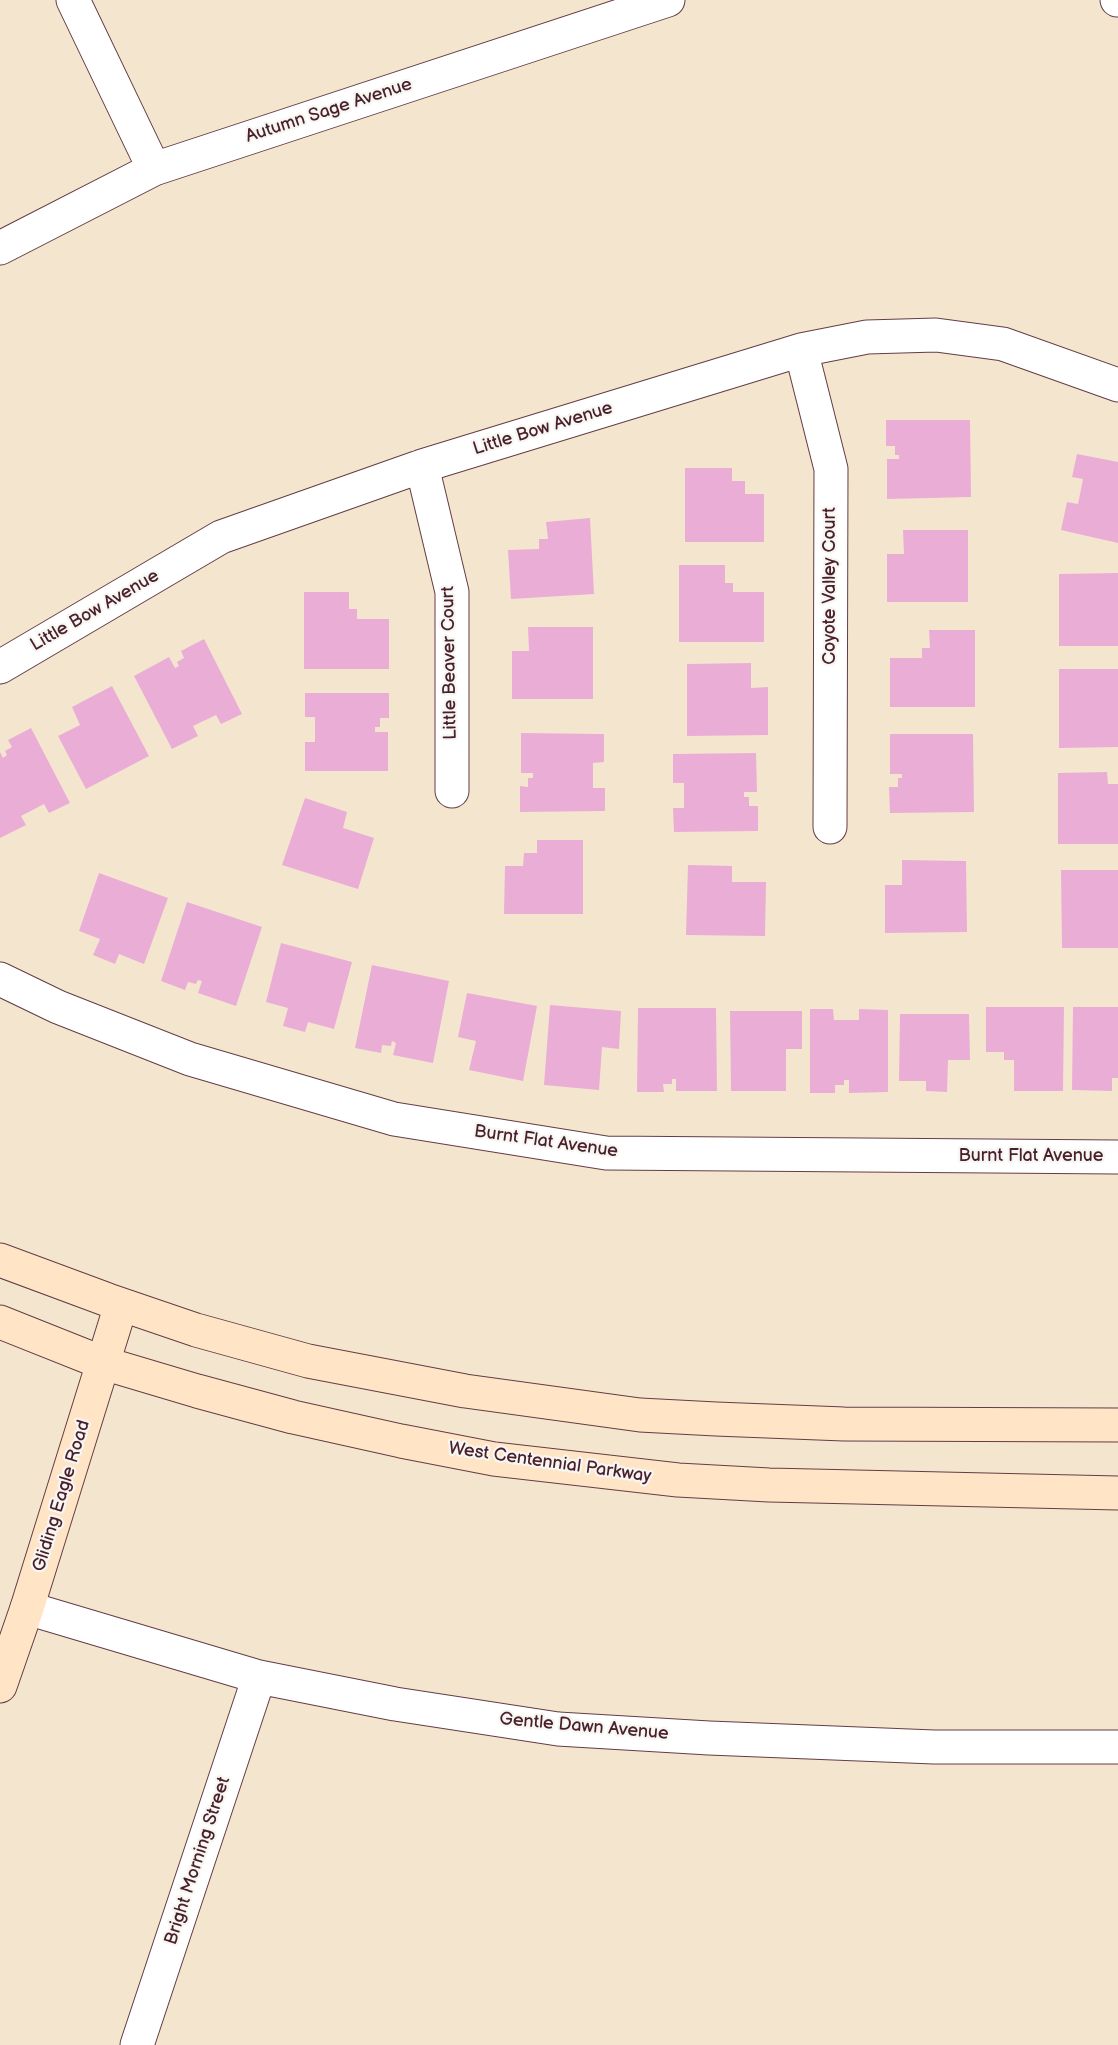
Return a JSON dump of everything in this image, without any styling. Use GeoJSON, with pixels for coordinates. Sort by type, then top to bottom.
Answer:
{"type":"FeatureCollection","features":[{"type":"Feature","properties":{"kind":"main road"},"geometry":{"type":"LineString","coordinates":[[0,1260],[196,1330],[308,1361],[465,1391],[640,1415],[716,1419],[844,1424],[1118,1425]]}},
{"type":"Feature","properties":{"kind":"main road","name":"Gliding Eagle Road"},"geometry":{"type":"LineString","coordinates":[[0,1686],[27,1608],[121,1305]]}},
{"type":"Feature","properties":{"kind":"main road","name":"West Centennial Parkway"},"geometry":{"type":"LineString","coordinates":[[0,1322],[103,1364],[197,1391],[293,1417],[401,1441],[506,1460],[678,1480],[758,1485],[1118,1493]]}},
{"type":"Feature","properties":{"kind":"street"},"geometry":{"type":"LineString","coordinates":[[73,0],[154,168]]}},
{"type":"Feature","properties":{"kind":"street","name":"Autumn Sage Avenue"},"geometry":{"type":"LineString","coordinates":[[0,248],[154,168],[668,0]]}},
{"type":"Feature","properties":{"kind":"street","name":"Little Bow Avenue"},"geometry":{"type":"LineString","coordinates":[[0,667],[221,537],[423,466],[801,350],[867,337],[936,335],[1003,344],[1118,385]]}},
{"type":"Feature","properties":{"kind":"street","name":"Coyote Valley Court"},"geometry":{"type":"LineString","coordinates":[[801,350],[831,469],[830,827]]}},
{"type":"Feature","properties":{"kind":"street","name":"Little Beaver Court"},"geometry":{"type":"LineString","coordinates":[[423,466],[452,592],[452,791]]}},
{"type":"Feature","properties":{"kind":"street","name":"Burnt Flat Avenue"},"geometry":{"type":"LineString","coordinates":[[0,979],[57,1007],[190,1059],[394,1119],[606,1153],[1118,1157]]}},
{"type":"Feature","properties":{"kind":"street","name":"Gentle Dawn Avenue"},"geometry":{"type":"LineString","coordinates":[[27,1608],[259,1677],[395,1704],[558,1729],[934,1747],[1118,1747]]}},
{"type":"Feature","properties":{"kind":"street","name":"Bright Morning Street"},"geometry":{"type":"LineString","coordinates":[[137,2045],[259,1677]]}},
{"type":"Feature","properties":{"kind":"building"},"geometry":{"type":"Polygon","coordinates":[[[886,420],[970,420],[971,497],[887,499],[887,459],[899,459],[899,455],[895,455],[895,446],[886,446],[886,420]]]}},
{"type":"Feature","properties":{"kind":"building"},"geometry":{"type":"Polygon","coordinates":[[[1077,454],[1118,462],[1118,543],[1061,530],[1067,502],[1078,504],[1083,479],[1072,477],[1077,454]]]}},
{"type":"Feature","properties":{"kind":"building"},"geometry":{"type":"Polygon","coordinates":[[[685,468],[732,468],[732,481],[745,481],[745,494],[764,494],[764,542],[685,542],[685,468]]]}},
{"type":"Feature","properties":{"kind":"building"},"geometry":{"type":"Polygon","coordinates":[[[590,518],[594,594],[511,599],[508,550],[539,549],[539,539],[548,539],[546,522],[590,518]]]}},
{"type":"Feature","properties":{"kind":"building"},"geometry":{"type":"Polygon","coordinates":[[[903,530],[968,530],[968,602],[887,602],[887,554],[904,554],[903,530]]]}},
{"type":"Feature","properties":{"kind":"building"},"geometry":{"type":"Polygon","coordinates":[[[679,565],[725,565],[725,583],[733,583],[733,592],[764,592],[764,642],[679,642],[679,565]]]}},
{"type":"Feature","properties":{"kind":"building"},"geometry":{"type":"Polygon","coordinates":[[[1118,573],[1118,646],[1059,646],[1059,574],[1118,573]]]}},
{"type":"Feature","properties":{"kind":"building"},"geometry":{"type":"Polygon","coordinates":[[[304,592],[349,592],[349,609],[357,609],[357,619],[389,619],[389,669],[304,669],[304,592]]]}},
{"type":"Feature","properties":{"kind":"building"},"geometry":{"type":"Polygon","coordinates":[[[528,627],[593,627],[593,699],[512,699],[512,651],[529,651],[528,627]]]}},
{"type":"Feature","properties":{"kind":"building"},"geometry":{"type":"Polygon","coordinates":[[[929,630],[975,630],[975,707],[890,707],[890,658],[922,658],[922,648],[930,648],[929,630]]]}},
{"type":"Feature","properties":{"kind":"building"},"geometry":{"type":"Polygon","coordinates":[[[204,639],[242,714],[221,724],[216,715],[193,726],[198,736],[172,749],[134,676],[169,657],[175,668],[179,666],[177,662],[184,658],[181,651],[204,639]]]}},
{"type":"Feature","properties":{"kind":"building"},"geometry":{"type":"Polygon","coordinates":[[[751,663],[751,688],[768,687],[768,735],[687,736],[687,664],[751,663]]]}},
{"type":"Feature","properties":{"kind":"building"},"geometry":{"type":"Polygon","coordinates":[[[1059,669],[1118,669],[1118,747],[1059,748],[1059,669]]]}},
{"type":"Feature","properties":{"kind":"building"},"geometry":{"type":"Polygon","coordinates":[[[112,686],[149,756],[86,789],[58,736],[80,725],[72,707],[112,686]]]}},
{"type":"Feature","properties":{"kind":"building"},"geometry":{"type":"Polygon","coordinates":[[[305,693],[389,693],[389,718],[380,718],[380,727],[375,727],[375,732],[388,732],[388,771],[305,771],[305,742],[315,742],[315,717],[305,717],[305,693]]]}},
{"type":"Feature","properties":{"kind":"building"},"geometry":{"type":"Polygon","coordinates":[[[31,728],[70,803],[49,813],[44,804],[21,816],[26,825],[0,838],[0,752],[3,758],[7,755],[5,751],[12,747],[8,740],[31,728]]]}},
{"type":"Feature","properties":{"kind":"building"},"geometry":{"type":"Polygon","coordinates":[[[521,733],[604,734],[604,762],[593,763],[593,788],[605,788],[605,811],[520,812],[520,786],[528,787],[528,778],[533,778],[533,773],[521,773],[521,733]]]}},
{"type":"Feature","properties":{"kind":"building"},"geometry":{"type":"Polygon","coordinates":[[[890,734],[973,734],[974,812],[890,813],[889,787],[898,787],[898,778],[902,778],[902,774],[890,774],[890,734]]]}},
{"type":"Feature","properties":{"kind":"building"},"geometry":{"type":"Polygon","coordinates":[[[756,753],[757,792],[744,792],[744,797],[749,797],[749,806],[758,806],[758,831],[674,832],[673,808],[684,808],[684,783],[673,783],[673,754],[756,753]]]}},
{"type":"Feature","properties":{"kind":"building"},"geometry":{"type":"Polygon","coordinates":[[[1107,772],[1108,784],[1118,784],[1118,844],[1058,844],[1058,773],[1107,772]]]}},
{"type":"Feature","properties":{"kind":"building"},"geometry":{"type":"Polygon","coordinates":[[[305,798],[347,812],[343,828],[374,838],[358,889],[282,865],[305,798]]]}},
{"type":"Feature","properties":{"kind":"building"},"geometry":{"type":"Polygon","coordinates":[[[537,840],[583,840],[583,914],[504,914],[505,866],[523,866],[524,853],[537,853],[537,840]]]}},
{"type":"Feature","properties":{"kind":"building"},"geometry":{"type":"Polygon","coordinates":[[[902,860],[966,861],[967,932],[885,933],[885,885],[902,885],[902,860]]]}},
{"type":"Feature","properties":{"kind":"building"},"geometry":{"type":"Polygon","coordinates":[[[688,865],[732,866],[732,882],[766,882],[765,936],[686,935],[688,865]]]}},
{"type":"Feature","properties":{"kind":"building"},"geometry":{"type":"Polygon","coordinates":[[[1061,870],[1118,870],[1118,948],[1062,948],[1061,870]]]}},
{"type":"Feature","properties":{"kind":"building"},"geometry":{"type":"Polygon","coordinates":[[[99,873],[168,898],[144,964],[119,954],[115,964],[93,955],[100,939],[79,931],[99,873]]]}},
{"type":"Feature","properties":{"kind":"building"},"geometry":{"type":"Polygon","coordinates":[[[187,902],[262,927],[236,1006],[198,993],[202,981],[198,980],[196,984],[188,982],[185,990],[161,981],[187,902]]]}},
{"type":"Feature","properties":{"kind":"building"},"geometry":{"type":"Polygon","coordinates":[[[281,943],[352,962],[334,1029],[308,1022],[305,1032],[283,1026],[288,1008],[266,1002],[281,943]]]}},
{"type":"Feature","properties":{"kind":"building"},"geometry":{"type":"Polygon","coordinates":[[[372,965],[449,981],[433,1063],[393,1055],[396,1043],[392,1041],[391,1046],[382,1045],[381,1053],[355,1048],[372,965]]]}},
{"type":"Feature","properties":{"kind":"building"},"geometry":{"type":"Polygon","coordinates":[[[467,993],[537,1006],[523,1081],[469,1070],[476,1041],[458,1037],[467,993]]]}},
{"type":"Feature","properties":{"kind":"building"},"geometry":{"type":"Polygon","coordinates":[[[550,1005],[621,1011],[619,1049],[602,1047],[599,1090],[544,1085],[550,1005]]]}},
{"type":"Feature","properties":{"kind":"building"},"geometry":{"type":"Polygon","coordinates":[[[986,1007],[1064,1007],[1063,1091],[1014,1091],[1014,1060],[1004,1060],[1004,1052],[986,1052],[986,1007]]]}},
{"type":"Feature","properties":{"kind":"building"},"geometry":{"type":"Polygon","coordinates":[[[1073,1007],[1118,1007],[1118,1078],[1112,1078],[1112,1091],[1072,1090],[1073,1007]]]}},
{"type":"Feature","properties":{"kind":"building"},"geometry":{"type":"Polygon","coordinates":[[[638,1008],[716,1008],[717,1091],[676,1091],[676,1079],[672,1079],[672,1084],[663,1084],[664,1092],[637,1092],[638,1008]]]}},
{"type":"Feature","properties":{"kind":"building"},"geometry":{"type":"Polygon","coordinates":[[[810,1009],[833,1009],[834,1020],[859,1020],[859,1009],[888,1010],[888,1092],[849,1093],[849,1080],[844,1080],[844,1085],[835,1085],[835,1093],[810,1093],[810,1009]]]}},
{"type":"Feature","properties":{"kind":"building"},"geometry":{"type":"Polygon","coordinates":[[[730,1011],[802,1011],[802,1049],[786,1049],[786,1091],[731,1091],[730,1011]]]}},
{"type":"Feature","properties":{"kind":"building"},"geometry":{"type":"Polygon","coordinates":[[[900,1014],[969,1014],[970,1060],[948,1060],[947,1092],[926,1091],[926,1081],[899,1081],[900,1014]]]}}]}
